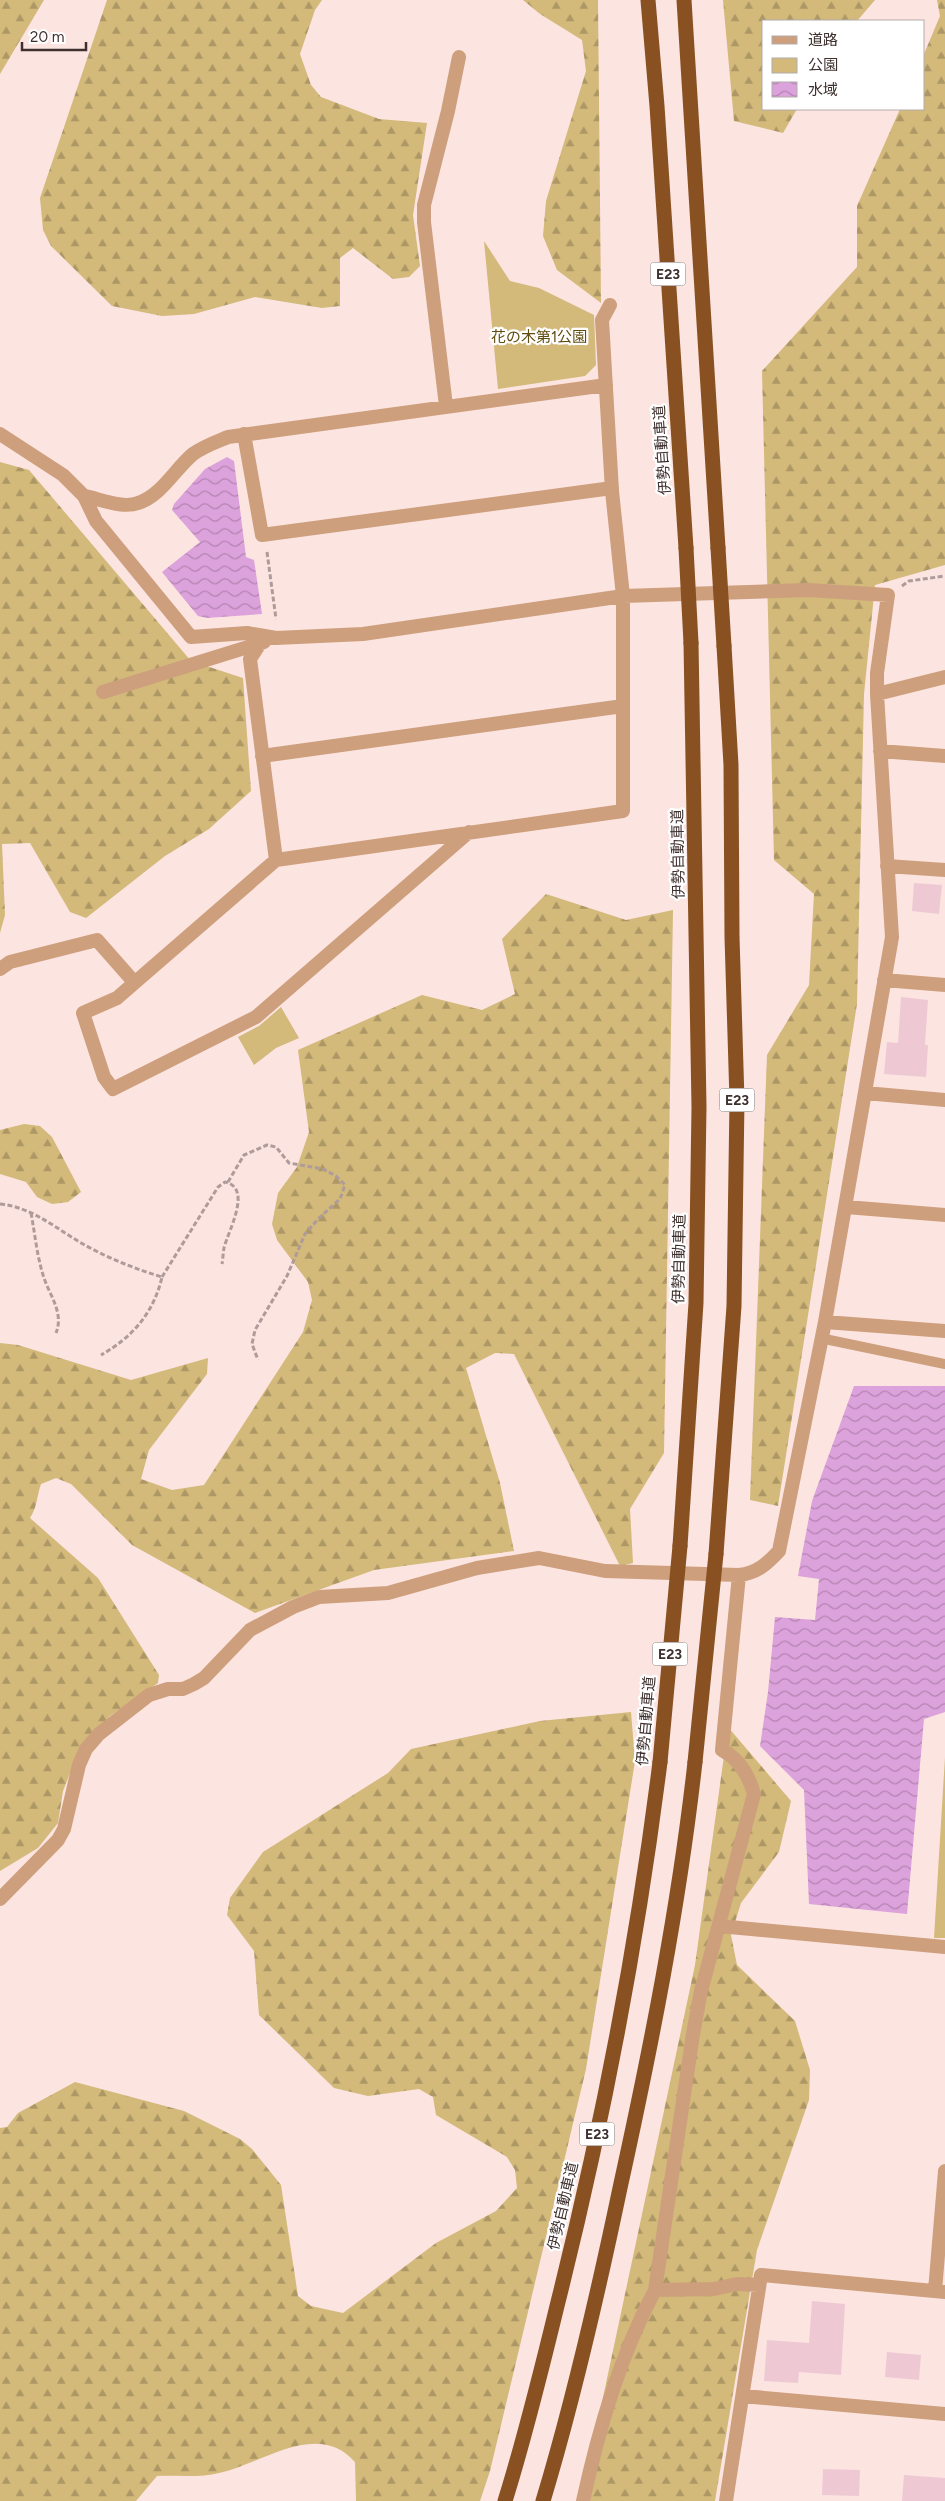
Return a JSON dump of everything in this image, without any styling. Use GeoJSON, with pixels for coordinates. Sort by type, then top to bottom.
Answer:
{"type":"FeatureCollection","features":[{"type":"Feature","properties":{"kind":"highway","name":"伊勢自動車道"},"geometry":{"type":"LineString","coordinates":[[505,2501],[521,2450],[570,2253],[614,2058],[644,1887],[660,1762],[680,1546],[696,1303],[699,1106],[691,643],[657,106],[648,0]]}},
{"type":"Feature","properties":{"kind":"highway","name":"E23"},"geometry":{"type":"LineString","coordinates":[[543,2501],[556,2458],[607,2251],[652,2042],[687,1831],[716,1554],[734,1306],[737,1100],[732,937],[731,765],[684,0]]}},
{"type":"Feature","properties":{"kind":"street"},"geometry":{"type":"LineString","coordinates":[[446,406],[424,222],[424,204],[448,112],[459,57]]}},
{"type":"Feature","properties":{"kind":"street"},"geometry":{"type":"LineString","coordinates":[[469,832],[256,1017],[113,1089],[104,1077],[83,1013],[117,998],[276,860],[469,832],[623,812],[623,596],[612,488],[602,320],[610,305]]}},
{"type":"Feature","properties":{"kind":"street"},"geometry":{"type":"LineString","coordinates":[[84,496],[118,504],[137,504],[148,498],[193,454],[207,445],[228,437],[606,385]]}},
{"type":"Feature","properties":{"kind":"street"},"geometry":{"type":"LineString","coordinates":[[0,434],[63,475],[84,496],[96,521],[191,637],[246,633],[276,638],[363,634],[623,596],[808,590],[888,595],[877,673],[877,694],[892,937],[825,1322],[820,1338],[779,1551],[768,1563],[753,1573],[739,1575],[605,1571],[539,1558],[477,1568],[388,1593],[319,1597],[293,1607],[250,1630],[204,1678],[183,1689],[168,1689],[149,1695],[99,1734],[86,1749],[79,1765],[64,1829],[58,1840],[0,1899]]}},
{"type":"Feature","properties":{"kind":"street"},"geometry":{"type":"LineString","coordinates":[[244,434],[262,534],[612,488]]}},
{"type":"Feature","properties":{"kind":"street"},"geometry":{"type":"LineString","coordinates":[[103,692],[276,638]]}},
{"type":"Feature","properties":{"kind":"street"},"geometry":{"type":"LineString","coordinates":[[262,642],[250,659],[276,860]]}},
{"type":"Feature","properties":{"kind":"street"},"geometry":{"type":"LineString","coordinates":[[877,694],[945,677]]}},
{"type":"Feature","properties":{"kind":"street"},"geometry":{"type":"LineString","coordinates":[[262,756],[623,706]]}},
{"type":"Feature","properties":{"kind":"street"},"geometry":{"type":"LineString","coordinates":[[880,750],[945,756]]}},
{"type":"Feature","properties":{"kind":"street"},"geometry":{"type":"LineString","coordinates":[[887,866],[945,870]]}},
{"type":"Feature","properties":{"kind":"street"},"geometry":{"type":"LineString","coordinates":[[0,970],[10,962],[96,940],[134,982]]}},
{"type":"Feature","properties":{"kind":"street"},"geometry":{"type":"LineString","coordinates":[[884,980],[945,985]]}},
{"type":"Feature","properties":{"kind":"street"},"geometry":{"type":"LineString","coordinates":[[865,1094],[945,1100]]}},
{"type":"Feature","properties":{"kind":"street"},"geometry":{"type":"LineString","coordinates":[[846,1207],[945,1215]]}},
{"type":"Feature","properties":{"kind":"street"},"geometry":{"type":"LineString","coordinates":[[825,1322],[945,1331]]}},
{"type":"Feature","properties":{"kind":"street"},"geometry":{"type":"LineString","coordinates":[[583,2501],[602,2422],[637,2324],[654,2290],[692,2034],[754,1794],[750,1780],[744,1770],[730,1754],[722,1750],[739,1575]]}},
{"type":"Feature","properties":{"kind":"street"},"geometry":{"type":"LineString","coordinates":[[719,1926],[945,1947]]}},
{"type":"Feature","properties":{"kind":"street"},"geometry":{"type":"LineString","coordinates":[[726,2501],[761,2275],[940,2291],[945,2172]]}},
{"type":"Feature","properties":{"kind":"street"},"geometry":{"type":"LineString","coordinates":[[654,2290],[714,2288],[737,2284],[759,2285]]}},
{"type":"Feature","properties":{"kind":"street"},"geometry":{"type":"LineString","coordinates":[[743,2396],[945,2414]]}},
{"type":"Feature","properties":{"kind":"lane"},"geometry":{"type":"LineString","coordinates":[[820,1338],[945,1364]]}},
{"type":"Feature","properties":{"kind":"path"},"geometry":{"type":"LineString","coordinates":[[264,534],[276,619]]}},
{"type":"Feature","properties":{"kind":"path"},"geometry":{"type":"LineString","coordinates":[[888,595],[909,581],[945,576]]}},
{"type":"Feature","properties":{"kind":"path"},"geometry":{"type":"LineString","coordinates":[[101,1355],[132,1333],[148,1314],[158,1296],[162,1276],[218,1186],[228,1182],[244,1155],[267,1145],[276,1147],[289,1162],[322,1169],[336,1176],[345,1185],[340,1199],[319,1218],[306,1234],[287,1276],[255,1330],[252,1344],[258,1360]]}},
{"type":"Feature","properties":{"kind":"path"},"geometry":{"type":"LineString","coordinates":[[222,1264],[224,1248],[238,1209],[237,1190],[228,1182]]}},
{"type":"Feature","properties":{"kind":"path"},"geometry":{"type":"LineString","coordinates":[[0,1204],[16,1206],[31,1212],[91,1247],[125,1264],[162,1276]]}},
{"type":"Feature","properties":{"kind":"path"},"geometry":{"type":"LineString","coordinates":[[31,1212],[44,1278],[56,1301],[59,1326],[56,1333]]}},
{"type":"Feature","properties":{"kind":"green space"},"geometry":{"type":"Polygon","coordinates":[[[0,0],[44,0],[0,74],[0,0]]]}},
{"type":"Feature","properties":{"kind":"green space"},"geometry":{"type":"Polygon","coordinates":[[[107,0],[322,0],[315,10],[300,54],[311,85],[321,97],[379,119],[427,123],[413,215],[420,266],[409,277],[393,279],[353,248],[340,258],[340,306],[322,308],[255,297],[194,314],[162,316],[112,306],[51,246],[43,230],[40,198],[107,0]]]}},
{"type":"Feature","properties":{"kind":"green space"},"geometry":{"type":"Polygon","coordinates":[[[523,0],[598,0],[601,303],[557,270],[543,236],[546,201],[586,71],[582,40],[540,14],[523,0]]]}},
{"type":"Feature","properties":{"kind":"green space"},"geometry":{"type":"Polygon","coordinates":[[[723,0],[875,0],[858,20],[762,20],[762,110],[796,110],[783,133],[734,121],[723,0]]]}},
{"type":"Feature","properties":{"kind":"green space"},"geometry":{"type":"Polygon","coordinates":[[[937,0],[945,0],[945,565],[875,585],[864,694],[857,1004],[778,1506],[750,1500],[767,1055],[809,985],[814,894],[774,860],[762,371],[857,267],[857,206],[900,110],[925,110],[925,52],[940,16],[937,0]]]}},
{"type":"Feature","properties":{"kind":"green space","name":"花の木第1公園"},"geometry":{"type":"Polygon","coordinates":[[[484,241],[510,281],[539,288],[594,315],[596,365],[585,376],[498,389],[484,241]]]}},
{"type":"Feature","properties":{"kind":"green space"},"geometry":{"type":"Polygon","coordinates":[[[0,462],[29,470],[191,661],[243,678],[251,791],[209,829],[165,856],[86,918],[70,912],[30,843],[2,844],[5,915],[0,933],[0,462]]]}},
{"type":"Feature","properties":{"kind":"green space"},"geometry":{"type":"Polygon","coordinates":[[[546,894],[626,920],[673,910],[664,1453],[630,1509],[633,1563],[620,1566],[514,1354],[495,1353],[466,1368],[500,1483],[514,1551],[374,1570],[255,1613],[132,1545],[71,1484],[56,1478],[41,1484],[36,1506],[30,1518],[98,1578],[159,1675],[158,1683],[110,1716],[81,1746],[63,1791],[58,1823],[38,1848],[0,1871],[0,1343],[18,1345],[131,1380],[208,1358],[207,1374],[149,1450],[141,1479],[172,1490],[204,1485],[303,1332],[312,1300],[308,1282],[277,1240],[272,1224],[278,1193],[297,1167],[309,1132],[298,1050],[422,995],[482,1010],[515,994],[502,939],[546,894]]]}},
{"type":"Feature","properties":{"kind":"green space"},"geometry":{"type":"Polygon","coordinates":[[[281,1007],[299,1038],[276,1048],[254,1065],[238,1037],[259,1026],[281,1007]]]}},
{"type":"Feature","properties":{"kind":"green space"},"geometry":{"type":"Polygon","coordinates":[[[24,1124],[40,1126],[52,1137],[81,1192],[68,1202],[52,1204],[37,1197],[26,1182],[0,1174],[0,1130],[24,1124]]]}},
{"type":"Feature","properties":{"kind":"green space"},"geometry":{"type":"Polygon","coordinates":[[[631,1712],[635,1761],[586,2069],[490,2471],[480,2501],[356,2501],[355,2462],[340,2450],[324,2444],[307,2444],[289,2448],[212,2475],[157,2476],[136,2501],[0,2501],[0,2128],[7,2127],[18,2113],[75,2082],[184,2111],[240,2139],[252,2149],[281,2185],[298,2296],[311,2306],[343,2313],[436,2243],[496,2211],[517,2188],[515,2170],[507,2157],[436,2115],[433,2097],[419,2089],[368,2096],[334,2088],[259,2015],[254,1951],[227,1915],[230,1898],[263,1852],[388,1773],[411,1749],[540,1721],[631,1712]]]}},
{"type":"Feature","properties":{"kind":"green space"},"geometry":{"type":"Polygon","coordinates":[[[728,1727],[791,1801],[779,1852],[741,1903],[731,1935],[737,1965],[795,2021],[810,2070],[809,2100],[757,2250],[715,2501],[581,2501],[695,1965],[728,1727]]]}},
{"type":"Feature","properties":{"kind":"green space"},"geometry":{"type":"Polygon","coordinates":[[[945,1757],[945,1938],[934,1938],[945,1757]]]}},
{"type":"Feature","properties":{"kind":"water"},"geometry":{"type":"Polygon","coordinates":[[[227,457],[234,461],[246,557],[254,560],[262,614],[207,618],[198,616],[162,572],[200,542],[172,510],[174,504],[205,469],[227,457]]]}},
{"type":"Feature","properties":{"kind":"water"},"geometry":{"type":"Polygon","coordinates":[[[854,1386],[945,1386],[945,1712],[924,1719],[907,1914],[809,1904],[804,1790],[760,1746],[768,1692],[775,1617],[815,1620],[819,1579],[798,1576],[812,1501],[854,1386]]]}},
{"type":"Feature","properties":{"kind":"building"},"geometry":{"type":"Polygon","coordinates":[[[914,883],[942,885],[939,914],[912,911],[914,883]]]}},
{"type":"Feature","properties":{"kind":"building"},"geometry":{"type":"Polygon","coordinates":[[[901,997],[928,1000],[925,1045],[928,1045],[926,1077],[884,1074],[887,1042],[898,1043],[901,997]]]}},
{"type":"Feature","properties":{"kind":"building"},"geometry":{"type":"Polygon","coordinates":[[[812,2301],[845,2304],[841,2375],[799,2372],[798,2383],[764,2381],[767,2340],[809,2343],[812,2301]]]}},
{"type":"Feature","properties":{"kind":"building"},"geometry":{"type":"Polygon","coordinates":[[[887,2352],[921,2355],[919,2380],[885,2377],[887,2352]]]}},
{"type":"Feature","properties":{"kind":"building"},"geometry":{"type":"Polygon","coordinates":[[[823,2469],[860,2470],[859,2496],[822,2495],[823,2469]]]}},
{"type":"Feature","properties":{"kind":"building"},"geometry":{"type":"Polygon","coordinates":[[[904,2475],[945,2478],[945,2501],[902,2501],[904,2475]]]}}]}
